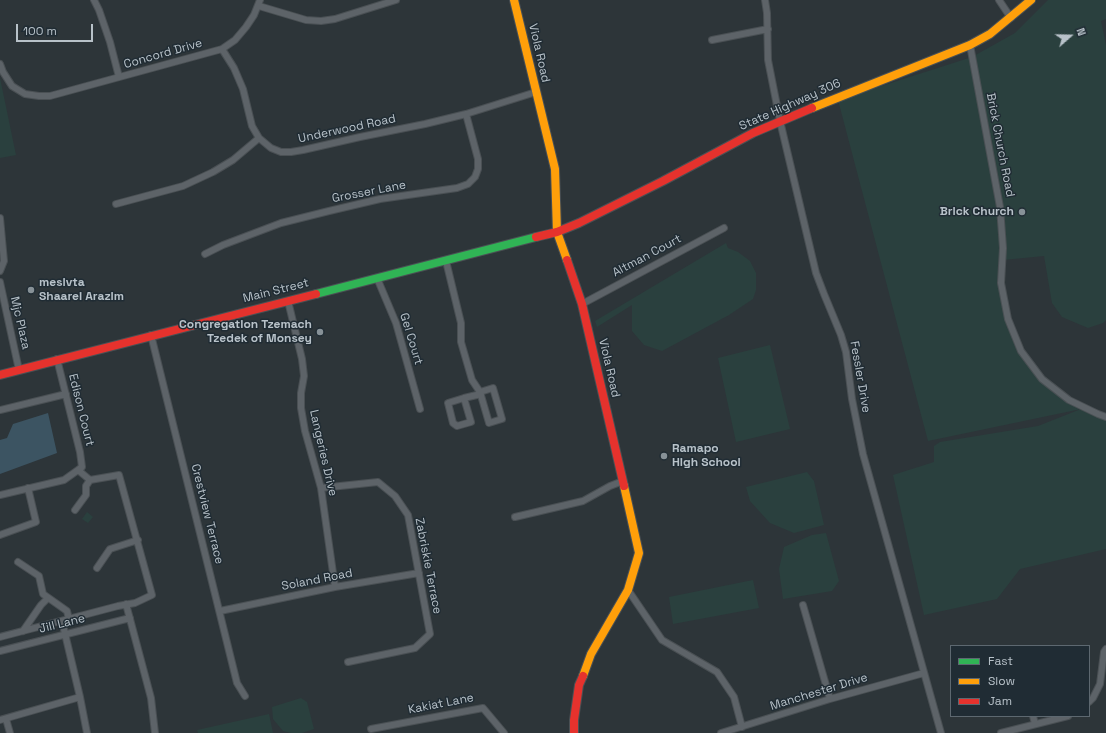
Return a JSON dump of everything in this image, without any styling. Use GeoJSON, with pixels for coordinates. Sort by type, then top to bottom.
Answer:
{"type":"FeatureCollection","features":[{"type":"Feature","properties":{"kind":"main road","name":"Viola Road"},"geometry":{"type":"LineString","coordinates":[[514,0],[555,169],[557,232],[582,304],[624,481],[639,553],[628,590],[591,654],[579,685],[574,720],[574,733]]}},
{"type":"Feature","properties":{"kind":"main road","name":"State Highway 306"},"geometry":{"type":"LineString","coordinates":[[557,232],[603,211],[663,181],[723,148],[780,121],[847,92],[970,45],[990,34],[1031,0]]}},
{"type":"Feature","properties":{"kind":"main road","name":"Main Street"},"geometry":{"type":"LineString","coordinates":[[0,374],[557,232]]}},
{"type":"Feature","properties":{"kind":"street"},"geometry":{"type":"LineString","coordinates":[[94,0],[100,10],[110,42],[118,78]]}},
{"type":"Feature","properties":{"kind":"street"},"geometry":{"type":"LineString","coordinates":[[260,3],[306,20],[321,21],[335,19],[396,0]]}},
{"type":"Feature","properties":{"kind":"street","name":"Fessler Drive"},"geometry":{"type":"LineString","coordinates":[[765,0],[768,29],[768,60],[780,121],[816,273],[846,352],[852,399],[863,454],[941,733]]}},
{"type":"Feature","properties":{"kind":"street"},"geometry":{"type":"LineString","coordinates":[[999,0],[1011,18]]}},
{"type":"Feature","properties":{"kind":"street","name":"Concord Drive"},"geometry":{"type":"LineString","coordinates":[[0,64],[12,86],[25,94],[50,96],[222,49],[235,40],[246,27],[260,3]]}},
{"type":"Feature","properties":{"kind":"street"},"geometry":{"type":"LineString","coordinates":[[712,40],[768,29]]}},
{"type":"Feature","properties":{"kind":"street","name":"Brick Church Road"},"geometry":{"type":"LineString","coordinates":[[970,45],[1000,207],[1003,248],[1001,283],[1008,319],[1021,351],[1042,379],[1069,400],[1106,417]]}},
{"type":"Feature","properties":{"kind":"street","name":"Underwood Road"},"geometry":{"type":"LineString","coordinates":[[222,49],[234,68],[243,89],[252,126],[259,138],[271,148],[281,152],[291,152],[360,136],[425,124],[466,114],[536,92]]}},
{"type":"Feature","properties":{"kind":"street","name":"Grosser Lane"},"geometry":{"type":"LineString","coordinates":[[205,254],[223,245],[281,224],[322,212],[380,199],[457,188],[468,184],[475,177],[478,169],[478,159],[466,114]]}},
{"type":"Feature","properties":{"kind":"street"},"geometry":{"type":"LineString","coordinates":[[116,204],[183,186],[213,172],[233,160],[259,138]]}},
{"type":"Feature","properties":{"kind":"street"},"geometry":{"type":"LineString","coordinates":[[0,218],[4,261],[0,271]]}},
{"type":"Feature","properties":{"kind":"street","name":"Altman Court"},"geometry":{"type":"LineString","coordinates":[[582,304],[724,228]]}},
{"type":"Feature","properties":{"kind":"street"},"geometry":{"type":"LineString","coordinates":[[446,260],[461,323],[461,342],[472,380],[480,393],[489,423],[502,419],[494,388],[480,393],[464,398],[448,403],[453,423],[457,426],[471,422],[464,398]]}},
{"type":"Feature","properties":{"kind":"street","name":"Gel Court"},"geometry":{"type":"LineString","coordinates":[[377,278],[396,323],[420,409]]}},
{"type":"Feature","properties":{"kind":"street","name":"Mjc Plaza"},"geometry":{"type":"LineString","coordinates":[[0,282],[19,370]]}},
{"type":"Feature","properties":{"kind":"street","name":"Langeries Drive"},"geometry":{"type":"LineString","coordinates":[[288,301],[302,359],[304,376],[301,393],[301,408],[305,431],[321,488],[335,587]]}},
{"type":"Feature","properties":{"kind":"street","name":"Crestview Terrace"},"geometry":{"type":"LineString","coordinates":[[152,335],[237,683],[245,696]]}},
{"type":"Feature","properties":{"kind":"street","name":"Edison Court"},"geometry":{"type":"LineString","coordinates":[[57,359],[80,452],[80,468]]}},
{"type":"Feature","properties":{"kind":"street"},"geometry":{"type":"LineString","coordinates":[[0,410],[66,394]]}},
{"type":"Feature","properties":{"kind":"street"},"geometry":{"type":"LineString","coordinates":[[0,495],[64,480],[80,468],[90,480]]}},
{"type":"Feature","properties":{"kind":"street"},"geometry":{"type":"LineString","coordinates":[[0,637],[126,604],[135,603],[152,595],[119,475],[90,480],[86,486],[86,495],[75,510]]}},
{"type":"Feature","properties":{"kind":"street"},"geometry":{"type":"LineString","coordinates":[[515,517],[583,501],[610,486],[624,481]]}},
{"type":"Feature","properties":{"kind":"street","name":"Zabriskie Terrace"},"geometry":{"type":"LineString","coordinates":[[321,488],[378,482],[395,496],[408,515],[430,634],[415,648],[348,662]]}},
{"type":"Feature","properties":{"kind":"street"},"geometry":{"type":"LineString","coordinates":[[0,535],[36,522],[28,488]]}},
{"type":"Feature","properties":{"kind":"street"},"geometry":{"type":"LineString","coordinates":[[97,568],[110,550],[138,540]]}},
{"type":"Feature","properties":{"kind":"street"},"geometry":{"type":"LineString","coordinates":[[18,562],[39,576],[43,594],[67,611],[69,619]]}},
{"type":"Feature","properties":{"kind":"street","name":"Soland Road"},"geometry":{"type":"LineString","coordinates":[[220,611],[335,587],[419,573]]}},
{"type":"Feature","properties":{"kind":"street"},"geometry":{"type":"LineString","coordinates":[[628,590],[662,640],[717,672],[734,698],[742,727]]}},
{"type":"Feature","properties":{"kind":"street"},"geometry":{"type":"LineString","coordinates":[[23,631],[41,605],[48,598]]}},
{"type":"Feature","properties":{"kind":"street"},"geometry":{"type":"LineString","coordinates":[[126,604],[151,698],[155,733]]}},
{"type":"Feature","properties":{"kind":"street"},"geometry":{"type":"LineString","coordinates":[[803,605],[830,700]]}},
{"type":"Feature","properties":{"kind":"street","name":"Jill Lane"},"geometry":{"type":"LineString","coordinates":[[0,651],[130,618]]}},
{"type":"Feature","properties":{"kind":"street"},"geometry":{"type":"LineString","coordinates":[[62,621],[87,733]]}},
{"type":"Feature","properties":{"kind":"street"},"geometry":{"type":"LineString","coordinates":[[1090,701],[1100,684],[1104,652],[1106,649]]}},
{"type":"Feature","properties":{"kind":"street","name":"Manchester Drive"},"geometry":{"type":"LineString","coordinates":[[721,733],[924,673]]}},
{"type":"Feature","properties":{"kind":"street"},"geometry":{"type":"LineString","coordinates":[[10,733],[3,719],[80,697]]}},
{"type":"Feature","properties":{"kind":"street","name":"Kakiat Lane"},"geometry":{"type":"LineString","coordinates":[[371,729],[482,708],[504,733]]}},
{"type":"Feature","properties":{"kind":"street"},"geometry":{"type":"LineString","coordinates":[[1033,717],[1035,724]]}},
{"type":"Feature","properties":{"kind":"street"},"geometry":{"type":"LineString","coordinates":[[1001,733],[1064,717]]}},
{"type":"Feature","properties":{"kind":"green space"},"geometry":{"type":"Polygon","coordinates":[[[1048,0],[1106,0],[1106,19],[1101,21],[1106,45],[1106,320],[1103,323],[1088,328],[1062,317],[1052,303],[1044,256],[1003,260],[1001,283],[1008,319],[1021,351],[1042,379],[1069,400],[1106,417],[1106,549],[1020,569],[997,599],[924,615],[893,475],[934,462],[934,446],[940,442],[1038,426],[1081,409],[928,441],[838,100],[972,57],[1015,33],[1048,0]]]}},
{"type":"Feature","properties":{"kind":"green space"},"geometry":{"type":"Polygon","coordinates":[[[0,78],[16,155],[0,158],[0,78]]]}},
{"type":"Feature","properties":{"kind":"green space"},"geometry":{"type":"Polygon","coordinates":[[[726,243],[728,248],[738,252],[750,261],[756,273],[756,290],[753,299],[729,315],[662,351],[644,345],[632,331],[632,305],[597,327],[595,321],[726,243]]]}},
{"type":"Feature","properties":{"kind":"green space"},"geometry":{"type":"Polygon","coordinates":[[[770,345],[790,429],[736,442],[718,358],[770,345]]]}},
{"type":"Feature","properties":{"kind":"green space"},"geometry":{"type":"Polygon","coordinates":[[[807,472],[814,481],[824,525],[794,533],[770,523],[750,501],[746,487],[807,472]]]}},
{"type":"Feature","properties":{"kind":"green space"},"geometry":{"type":"Polygon","coordinates":[[[87,512],[93,517],[88,523],[82,519],[87,512]]]}},
{"type":"Feature","properties":{"kind":"green space"},"geometry":{"type":"Polygon","coordinates":[[[826,533],[839,581],[832,591],[783,599],[779,569],[784,547],[812,535],[826,533]]]}},
{"type":"Feature","properties":{"kind":"green space"},"geometry":{"type":"Polygon","coordinates":[[[753,580],[759,608],[673,624],[669,597],[753,580]]]}},
{"type":"Feature","properties":{"kind":"green space"},"geometry":{"type":"Polygon","coordinates":[[[301,698],[307,702],[314,729],[302,733],[283,731],[273,719],[272,707],[301,698]]]}},
{"type":"Feature","properties":{"kind":"green space"},"geometry":{"type":"Polygon","coordinates":[[[269,714],[273,733],[198,733],[197,730],[269,714]]]}},
{"type":"Feature","properties":{"kind":"water"},"geometry":{"type":"Polygon","coordinates":[[[48,413],[57,453],[0,474],[0,440],[7,438],[13,424],[48,413]]]}},
{"type":"Feature","properties":{"kind":"traffic: fast"},"geometry":{"type":"LineString","coordinates":[[316,294],[536,237]]}},
{"type":"Feature","properties":{"kind":"traffic: slow"},"geometry":{"type":"LineString","coordinates":[[514,0],[555,169],[557,232],[567,260]]}},
{"type":"Feature","properties":{"kind":"traffic: slow"},"geometry":{"type":"LineString","coordinates":[[812,108],[970,45],[990,34],[1031,0]]}},
{"type":"Feature","properties":{"kind":"traffic: slow"},"geometry":{"type":"LineString","coordinates":[[583,676],[591,654],[628,590],[639,553],[624,486]]}},
{"type":"Feature","properties":{"kind":"traffic: jam"},"geometry":{"type":"LineString","coordinates":[[536,237],[557,232],[579,223],[663,181],[753,133],[812,108]]}},
{"type":"Feature","properties":{"kind":"traffic: jam"},"geometry":{"type":"LineString","coordinates":[[567,260],[582,304],[624,486]]}},
{"type":"Feature","properties":{"kind":"traffic: jam"},"geometry":{"type":"LineString","coordinates":[[0,375],[316,294]]}},
{"type":"Feature","properties":{"kind":"traffic: jam"},"geometry":{"type":"LineString","coordinates":[[574,733],[574,720],[579,685],[583,676]]}},
{"type":"Feature","properties":{"kind":"place","name":"Brick Church"},"geometry":{"type":"Point","coordinates":[1022,212]}},
{"type":"Feature","properties":{"kind":"place","name":"mesivta Shaarei Arazim"},"geometry":{"type":"Point","coordinates":[31,290]}},
{"type":"Feature","properties":{"kind":"place","name":"Congregation Tzemach Tzedek of Monsey"},"geometry":{"type":"Point","coordinates":[320,332]}},
{"type":"Feature","properties":{"kind":"place","name":"Ramapo High School"},"geometry":{"type":"Point","coordinates":[664,456]}}]}
